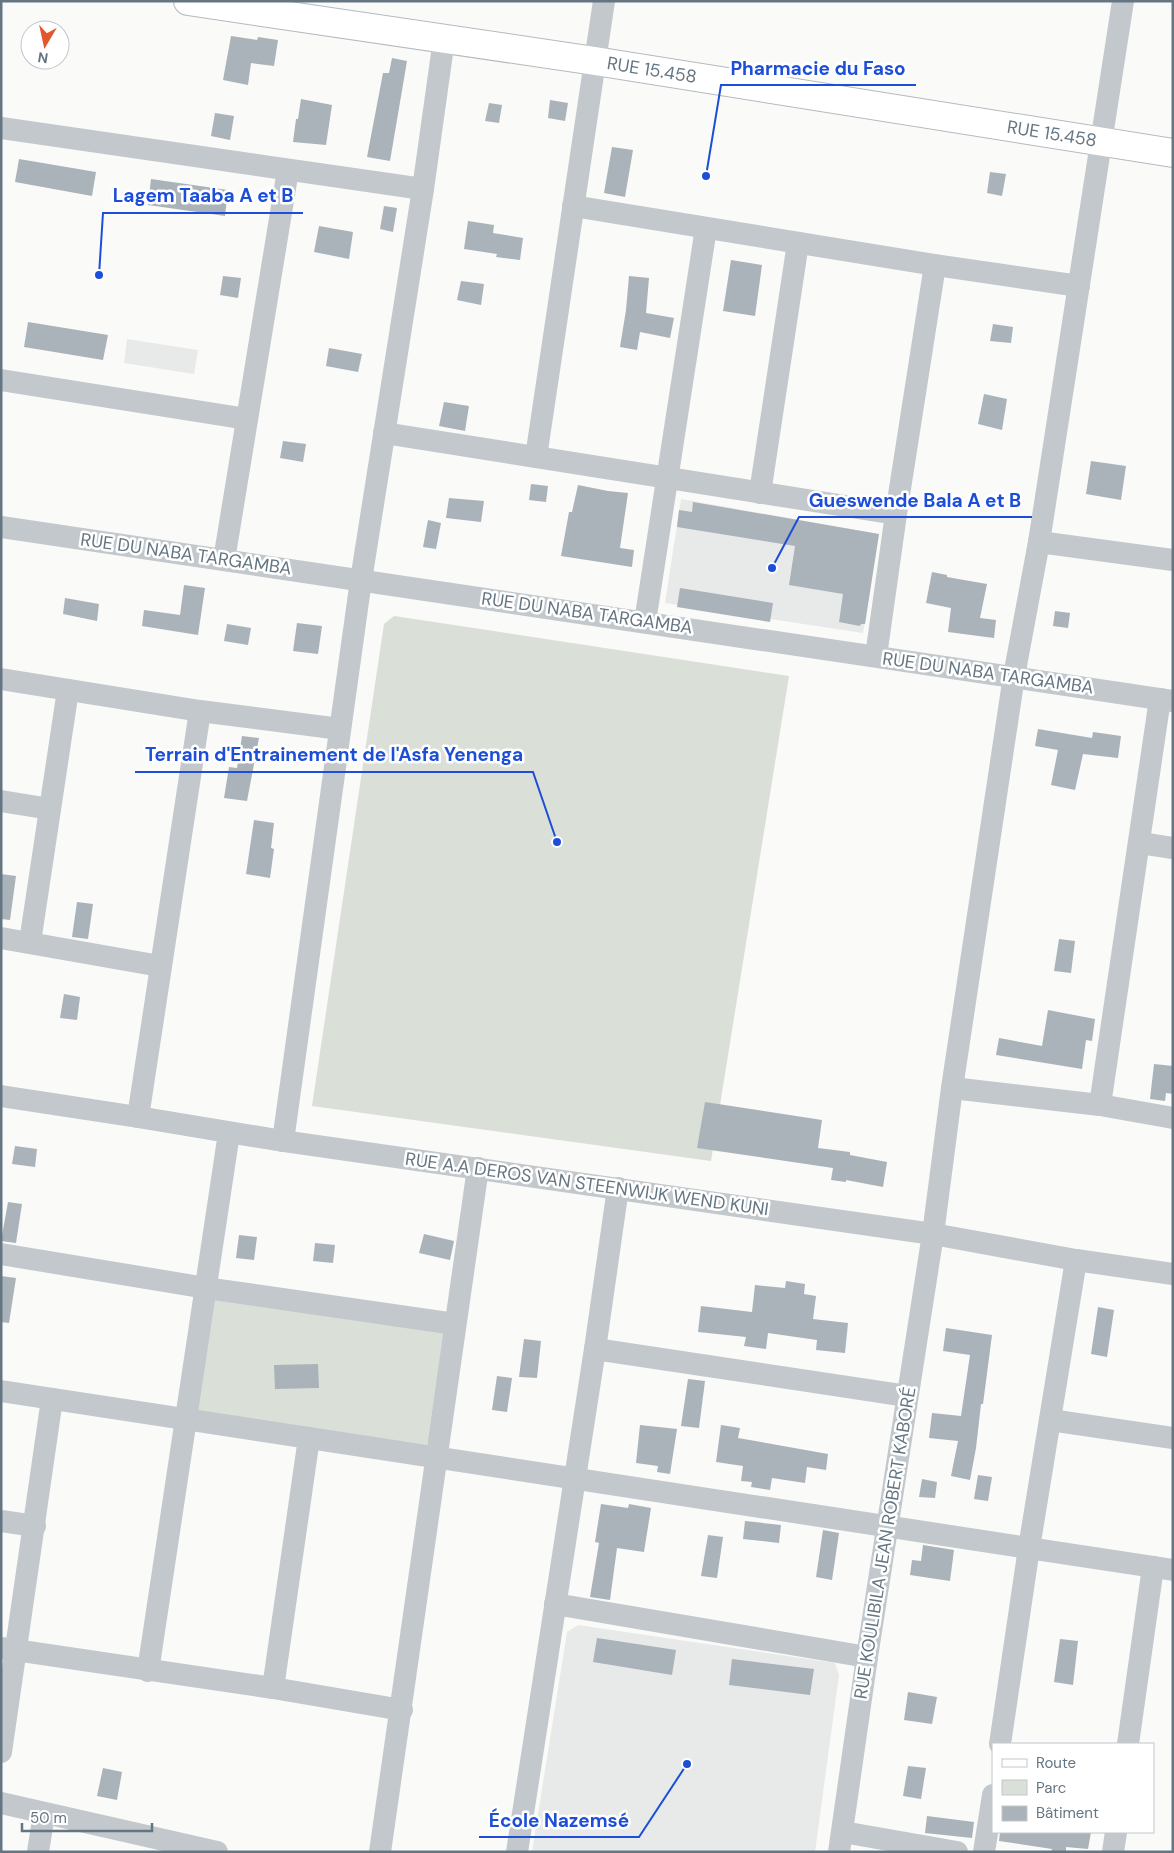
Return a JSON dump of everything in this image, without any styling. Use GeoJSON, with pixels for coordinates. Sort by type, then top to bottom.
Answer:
{"type":"FeatureCollection","features":[{"type":"Feature","properties":{"kind":"main road","name":"RUE 15.458"},"geometry":{"type":"LineString","coordinates":[[194,2],[595,61],[1173,153]]}},
{"type":"Feature","properties":{"kind":"street"},"geometry":{"type":"LineString","coordinates":[[536,457],[604,1]]}},
{"type":"Feature","properties":{"kind":"street","name":"RUE KOULIBILA JEAN ROBERT KABORÉ"},"geometry":{"type":"LineString","coordinates":[[841,1842],[866,1657],[933,1234],[952,1088],[1014,676],[1039,542],[1122,1]]}},
{"type":"Feature","properties":{"kind":"street"},"geometry":{"type":"LineString","coordinates":[[282,1142],[361,580],[444,38]]}},
{"type":"Feature","properties":{"kind":"street"},"geometry":{"type":"LineString","coordinates":[[1,128],[422,189]]}},
{"type":"Feature","properties":{"kind":"street"},"geometry":{"type":"LineString","coordinates":[[224,560],[288,170]]}},
{"type":"Feature","properties":{"kind":"street"},"geometry":{"type":"LineString","coordinates":[[572,206],[935,265],[1079,286]]}},
{"type":"Feature","properties":{"kind":"street"},"geometry":{"type":"LineString","coordinates":[[646,622],[706,228]]}},
{"type":"Feature","properties":{"kind":"street"},"geometry":{"type":"LineString","coordinates":[[760,493],[798,243]]}},
{"type":"Feature","properties":{"kind":"street"},"geometry":{"type":"LineString","coordinates":[[876,656],[935,265]]}},
{"type":"Feature","properties":{"kind":"street"},"geometry":{"type":"LineString","coordinates":[[1,380],[247,419]]}},
{"type":"Feature","properties":{"kind":"street"},"geometry":{"type":"LineString","coordinates":[[384,433],[896,514]]}},
{"type":"Feature","properties":{"kind":"street","name":"RUE DU NABA TARGAMBA"},"geometry":{"type":"LineString","coordinates":[[1,527],[1166,700]]}},
{"type":"Feature","properties":{"kind":"street"},"geometry":{"type":"LineString","coordinates":[[1039,542],[1173,560]]}},
{"type":"Feature","properties":{"kind":"street"},"geometry":{"type":"LineString","coordinates":[[1,679],[200,711],[340,729]]}},
{"type":"Feature","properties":{"kind":"street"},"geometry":{"type":"LineString","coordinates":[[30,942],[68,690]]}},
{"type":"Feature","properties":{"kind":"street"},"geometry":{"type":"LineString","coordinates":[[1100,1106],[1140,843],[1166,700]]}},
{"type":"Feature","properties":{"kind":"street"},"geometry":{"type":"LineString","coordinates":[[138,1117],[200,711]]}},
{"type":"Feature","properties":{"kind":"street"},"geometry":{"type":"LineString","coordinates":[[1,801],[50,809]]}},
{"type":"Feature","properties":{"kind":"street"},"geometry":{"type":"LineString","coordinates":[[1140,843],[1173,848]]}},
{"type":"Feature","properties":{"kind":"street"},"geometry":{"type":"LineString","coordinates":[[1,938],[160,966]]}},
{"type":"Feature","properties":{"kind":"street"},"geometry":{"type":"LineString","coordinates":[[952,1088],[1100,1106],[1173,1118]]}},
{"type":"Feature","properties":{"kind":"street","name":"RUE A.A DEROS VAN STEENWIJK WEND KUNI"},"geometry":{"type":"LineString","coordinates":[[1,1096],[282,1142],[478,1168],[933,1234],[1076,1260],[1173,1274]]}},
{"type":"Feature","properties":{"kind":"street"},"geometry":{"type":"LineString","coordinates":[[148,1671],[229,1133]]}},
{"type":"Feature","properties":{"kind":"street"},"geometry":{"type":"LineString","coordinates":[[380,1852],[402,1710],[478,1168]]}},
{"type":"Feature","properties":{"kind":"street"},"geometry":{"type":"LineString","coordinates":[[517,1852],[618,1188]]}},
{"type":"Feature","properties":{"kind":"street"},"geometry":{"type":"LineString","coordinates":[[1,1254],[206,1288],[455,1324]]}},
{"type":"Feature","properties":{"kind":"street"},"geometry":{"type":"LineString","coordinates":[[1000,1743],[1076,1260]]}},
{"type":"Feature","properties":{"kind":"street"},"geometry":{"type":"LineString","coordinates":[[595,1349],[907,1396]]}},
{"type":"Feature","properties":{"kind":"street"},"geometry":{"type":"LineString","coordinates":[[1,1391],[438,1456],[1163,1568],[1128,1743]]}},
{"type":"Feature","properties":{"kind":"street"},"geometry":{"type":"LineString","coordinates":[[1,1752],[9,1649],[35,1526],[52,1399]]}},
{"type":"Feature","properties":{"kind":"street"},"geometry":{"type":"LineString","coordinates":[[1050,1420],[1173,1438]]}},
{"type":"Feature","properties":{"kind":"street"},"geometry":{"type":"LineString","coordinates":[[274,1688],[309,1438]]}},
{"type":"Feature","properties":{"kind":"street"},"geometry":{"type":"LineString","coordinates":[[1,1521],[35,1526]]}},
{"type":"Feature","properties":{"kind":"street"},"geometry":{"type":"LineString","coordinates":[[555,1604],[866,1657]]}},
{"type":"Feature","properties":{"kind":"street"},"geometry":{"type":"LineString","coordinates":[[9,1649],[148,1671],[274,1688],[402,1710]]}},
{"type":"Feature","properties":{"kind":"street"},"geometry":{"type":"LineString","coordinates":[[984,1852],[992,1802]]}},
{"type":"Feature","properties":{"kind":"street"},"geometry":{"type":"LineString","coordinates":[[1,1803],[182,1848],[217,1852]]}},
{"type":"Feature","properties":{"kind":"street"},"geometry":{"type":"LineString","coordinates":[[38,1852],[44,1814]]}},
{"type":"Feature","properties":{"kind":"street"},"geometry":{"type":"LineString","coordinates":[[1113,1852],[1116,1833]]}},
{"type":"Feature","properties":{"kind":"street"},"geometry":{"type":"LineString","coordinates":[[841,1842],[957,1852]]}},
{"type":"Feature","properties":{"kind":"shaded area"},"geometry":{"type":"Polygon","coordinates":[[[127,339],[198,350],[194,374],[124,363],[127,339]]]}},
{"type":"Feature","properties":{"kind":"shaded area"},"geometry":{"type":"Polygon","coordinates":[[[681,499],[879,534],[863,633],[665,603],[681,499]]]}},
{"type":"Feature","properties":{"kind":"shaded area"},"geometry":{"type":"Polygon","coordinates":[[[578,1625],[835,1663],[839,1675],[815,1852],[532,1852],[567,1632],[578,1625]]]}},
{"type":"Feature","properties":{"kind":"green space"},"geometry":{"type":"Polygon","coordinates":[[[394,616],[789,676],[711,1161],[312,1106],[384,624],[394,616]]]}},
{"type":"Feature","properties":{"kind":"green space"},"geometry":{"type":"Polygon","coordinates":[[[210,1290],[445,1326],[427,1445],[192,1410],[210,1290]]]}},
{"type":"Feature","properties":{"kind":"building"},"geometry":{"type":"Polygon","coordinates":[[[231,36],[257,40],[258,37],[278,40],[274,66],[251,63],[248,85],[223,80],[231,36]]]}},
{"type":"Feature","properties":{"kind":"building"},"geometry":{"type":"Polygon","coordinates":[[[392,58],[407,61],[390,161],[367,157],[383,73],[389,73],[392,58]]]}},
{"type":"Feature","properties":{"kind":"building"},"geometry":{"type":"Polygon","coordinates":[[[301,99],[332,105],[326,145],[293,142],[301,99]]]}},
{"type":"Feature","properties":{"kind":"building"},"geometry":{"type":"Polygon","coordinates":[[[550,100],[568,103],[565,121],[548,118],[550,100]]]}},
{"type":"Feature","properties":{"kind":"building"},"geometry":{"type":"Polygon","coordinates":[[[489,103],[502,105],[499,123],[485,121],[489,103]]]}},
{"type":"Feature","properties":{"kind":"building"},"geometry":{"type":"Polygon","coordinates":[[[215,113],[234,116],[230,140],[211,136],[215,113]]]}},
{"type":"Feature","properties":{"kind":"building"},"geometry":{"type":"Polygon","coordinates":[[[612,147],[633,150],[625,197],[604,193],[612,147]]]}},
{"type":"Feature","properties":{"kind":"building"},"geometry":{"type":"Polygon","coordinates":[[[19,159],[96,172],[92,196],[15,182],[19,159]]]}},
{"type":"Feature","properties":{"kind":"building"},"geometry":{"type":"Polygon","coordinates":[[[990,172],[1006,174],[1002,196],[987,193],[990,172]]]}},
{"type":"Feature","properties":{"kind":"building"},"geometry":{"type":"Polygon","coordinates":[[[151,179],[228,190],[225,216],[148,205],[151,179]]]}},
{"type":"Feature","properties":{"kind":"building"},"geometry":{"type":"Polygon","coordinates":[[[384,206],[397,208],[393,232],[380,229],[384,206]]]}},
{"type":"Feature","properties":{"kind":"building"},"geometry":{"type":"Polygon","coordinates":[[[468,221],[494,225],[493,233],[523,238],[520,260],[496,257],[497,254],[464,249],[468,221]]]}},
{"type":"Feature","properties":{"kind":"building"},"geometry":{"type":"Polygon","coordinates":[[[319,226],[353,232],[349,259],[314,252],[319,226]]]}},
{"type":"Feature","properties":{"kind":"building"},"geometry":{"type":"Polygon","coordinates":[[[731,260],[762,265],[755,316],[723,311],[731,260]]]}},
{"type":"Feature","properties":{"kind":"building"},"geometry":{"type":"Polygon","coordinates":[[[223,276],[241,278],[238,298],[220,295],[223,276]]]}},
{"type":"Feature","properties":{"kind":"building"},"geometry":{"type":"Polygon","coordinates":[[[629,276],[649,278],[646,313],[674,318],[670,338],[640,332],[637,350],[620,347],[629,276]]]}},
{"type":"Feature","properties":{"kind":"building"},"geometry":{"type":"Polygon","coordinates":[[[461,281],[484,284],[481,305],[457,300],[461,281]]]}},
{"type":"Feature","properties":{"kind":"building"},"geometry":{"type":"Polygon","coordinates":[[[28,322],[108,335],[103,360],[24,347],[28,322]]]}},
{"type":"Feature","properties":{"kind":"building"},"geometry":{"type":"Polygon","coordinates":[[[993,324],[1013,327],[1011,343],[990,341],[993,324]]]}},
{"type":"Feature","properties":{"kind":"building"},"geometry":{"type":"Polygon","coordinates":[[[329,348],[362,354],[358,372],[326,366],[329,348]]]}},
{"type":"Feature","properties":{"kind":"building"},"geometry":{"type":"Polygon","coordinates":[[[984,394],[1007,399],[1002,430],[978,424],[984,394]]]}},
{"type":"Feature","properties":{"kind":"building"},"geometry":{"type":"Polygon","coordinates":[[[444,402],[469,406],[465,431],[439,426],[444,402]]]}},
{"type":"Feature","properties":{"kind":"building"},"geometry":{"type":"Polygon","coordinates":[[[283,441],[306,444],[303,462],[280,458],[283,441]]]}},
{"type":"Feature","properties":{"kind":"building"},"geometry":{"type":"Polygon","coordinates":[[[1091,461],[1126,466],[1121,500],[1086,494],[1091,461]]]}},
{"type":"Feature","properties":{"kind":"building"},"geometry":{"type":"Polygon","coordinates":[[[531,484],[548,486],[546,502],[529,500],[531,484]]]}},
{"type":"Feature","properties":{"kind":"building"},"geometry":{"type":"Polygon","coordinates":[[[578,485],[628,493],[620,548],[634,550],[632,567],[561,556],[569,512],[572,512],[578,485]]]}},
{"type":"Feature","properties":{"kind":"building"},"geometry":{"type":"Polygon","coordinates":[[[449,498],[484,501],[481,522],[446,518],[449,498]]]}},
{"type":"Feature","properties":{"kind":"building"},"geometry":{"type":"Polygon","coordinates":[[[693,502],[879,534],[865,624],[860,626],[839,622],[843,594],[789,585],[795,546],[677,527],[679,510],[692,512],[693,502]]]}},
{"type":"Feature","properties":{"kind":"building"},"geometry":{"type":"Polygon","coordinates":[[[428,520],[441,523],[436,549],[423,547],[428,520]]]}},
{"type":"Feature","properties":{"kind":"building"},"geometry":{"type":"Polygon","coordinates":[[[932,572],[947,575],[947,577],[987,584],[980,618],[996,620],[994,638],[948,632],[951,608],[926,603],[932,572]]]}},
{"type":"Feature","properties":{"kind":"building"},"geometry":{"type":"Polygon","coordinates":[[[184,585],[205,588],[198,635],[142,626],[144,610],[180,615],[184,585]]]}},
{"type":"Feature","properties":{"kind":"building"},"geometry":{"type":"Polygon","coordinates":[[[680,588],[773,603],[770,622],[677,607],[680,588]]]}},
{"type":"Feature","properties":{"kind":"building"},"geometry":{"type":"Polygon","coordinates":[[[65,598],[99,604],[97,621],[63,614],[65,598]]]}},
{"type":"Feature","properties":{"kind":"building"},"geometry":{"type":"Polygon","coordinates":[[[1055,611],[1070,613],[1068,628],[1053,626],[1055,611]]]}},
{"type":"Feature","properties":{"kind":"building"},"geometry":{"type":"Polygon","coordinates":[[[297,623],[322,626],[318,654],[293,651],[297,623]]]}},
{"type":"Feature","properties":{"kind":"building"},"geometry":{"type":"Polygon","coordinates":[[[227,624],[251,628],[248,645],[224,641],[227,624]]]}},
{"type":"Feature","properties":{"kind":"building"},"geometry":{"type":"Polygon","coordinates":[[[1038,729],[1092,738],[1093,732],[1121,736],[1118,758],[1083,754],[1075,790],[1051,785],[1058,750],[1035,746],[1038,729]]]}},
{"type":"Feature","properties":{"kind":"building"},"geometry":{"type":"Polygon","coordinates":[[[242,736],[259,738],[247,801],[224,798],[229,767],[237,768],[242,736]]]}},
{"type":"Feature","properties":{"kind":"building"},"geometry":{"type":"Polygon","coordinates":[[[254,820],[274,823],[271,848],[274,849],[270,878],[246,874],[254,820]]]}},
{"type":"Feature","properties":{"kind":"building"},"geometry":{"type":"Polygon","coordinates":[[[1,874],[16,876],[10,920],[1,919],[1,874]]]}},
{"type":"Feature","properties":{"kind":"building"},"geometry":{"type":"Polygon","coordinates":[[[77,902],[93,904],[88,939],[72,937],[77,902]]]}},
{"type":"Feature","properties":{"kind":"building"},"geometry":{"type":"Polygon","coordinates":[[[1059,939],[1075,941],[1071,973],[1054,971],[1059,939]]]}},
{"type":"Feature","properties":{"kind":"building"},"geometry":{"type":"Polygon","coordinates":[[[64,994],[80,997],[77,1020],[60,1018],[64,994]]]}},
{"type":"Feature","properties":{"kind":"building"},"geometry":{"type":"Polygon","coordinates":[[[1048,1010],[1095,1019],[1092,1041],[1086,1040],[1082,1069],[996,1055],[999,1038],[1042,1046],[1048,1010]]]}},
{"type":"Feature","properties":{"kind":"building"},"geometry":{"type":"Polygon","coordinates":[[[1154,1064],[1173,1066],[1173,1094],[1166,1093],[1165,1101],[1150,1099],[1154,1064]]]}},
{"type":"Feature","properties":{"kind":"building"},"geometry":{"type":"Polygon","coordinates":[[[705,1102],[822,1120],[818,1148],[850,1152],[850,1155],[887,1162],[883,1187],[846,1180],[846,1182],[831,1180],[833,1168],[697,1148],[705,1102]]]}},
{"type":"Feature","properties":{"kind":"building"},"geometry":{"type":"Polygon","coordinates":[[[15,1146],[37,1149],[35,1167],[12,1164],[15,1146]]]}},
{"type":"Feature","properties":{"kind":"building"},"geometry":{"type":"Polygon","coordinates":[[[8,1202],[22,1204],[16,1243],[1,1241],[8,1202]]]}},
{"type":"Feature","properties":{"kind":"building"},"geometry":{"type":"Polygon","coordinates":[[[424,1234],[454,1241],[450,1260],[419,1253],[424,1234]]]}},
{"type":"Feature","properties":{"kind":"building"},"geometry":{"type":"Polygon","coordinates":[[[239,1235],[257,1237],[254,1260],[236,1258],[239,1235]]]}},
{"type":"Feature","properties":{"kind":"building"},"geometry":{"type":"Polygon","coordinates":[[[315,1243],[335,1245],[333,1263],[313,1261],[315,1243]]]}},
{"type":"Feature","properties":{"kind":"building"},"geometry":{"type":"Polygon","coordinates":[[[1,1276],[16,1278],[9,1323],[1,1322],[1,1276]]]}},
{"type":"Feature","properties":{"kind":"building"},"geometry":{"type":"Polygon","coordinates":[[[786,1281],[805,1284],[804,1294],[816,1296],[813,1319],[848,1323],[845,1353],[816,1350],[817,1340],[768,1333],[766,1349],[744,1346],[746,1337],[698,1332],[701,1306],[752,1312],[755,1285],[785,1288],[786,1281]]]}},
{"type":"Feature","properties":{"kind":"building"},"geometry":{"type":"Polygon","coordinates":[[[1098,1307],[1114,1310],[1107,1357],[1091,1354],[1098,1307]]]}},
{"type":"Feature","properties":{"kind":"building"},"geometry":{"type":"Polygon","coordinates":[[[946,1328],[992,1335],[970,1480],[951,1476],[958,1441],[929,1438],[932,1413],[961,1416],[970,1355],[943,1351],[946,1328]]]}},
{"type":"Feature","properties":{"kind":"building"},"geometry":{"type":"Polygon","coordinates":[[[524,1339],[541,1341],[537,1378],[519,1377],[524,1339]]]}},
{"type":"Feature","properties":{"kind":"building"},"geometry":{"type":"Polygon","coordinates":[[[318,1364],[319,1388],[275,1389],[274,1365],[318,1364]]]}},
{"type":"Feature","properties":{"kind":"building"},"geometry":{"type":"Polygon","coordinates":[[[497,1376],[512,1378],[507,1412],[492,1410],[497,1376]]]}},
{"type":"Feature","properties":{"kind":"building"},"geometry":{"type":"Polygon","coordinates":[[[688,1379],[705,1381],[699,1428],[681,1426],[688,1379]]]}},
{"type":"Feature","properties":{"kind":"building"},"geometry":{"type":"Polygon","coordinates":[[[640,1425],[677,1429],[670,1474],[657,1472],[658,1466],[636,1463],[640,1425]]]}},
{"type":"Feature","properties":{"kind":"building"},"geometry":{"type":"Polygon","coordinates":[[[721,1425],[740,1428],[738,1438],[828,1454],[826,1470],[807,1467],[805,1483],[772,1478],[770,1490],[751,1487],[752,1482],[741,1481],[743,1466],[716,1462],[721,1425]]]}},
{"type":"Feature","properties":{"kind":"building"},"geometry":{"type":"Polygon","coordinates":[[[978,1475],[992,1477],[988,1501],[974,1499],[978,1475]]]}},
{"type":"Feature","properties":{"kind":"building"},"geometry":{"type":"Polygon","coordinates":[[[922,1479],[937,1482],[935,1498],[919,1497],[922,1479]]]}},
{"type":"Feature","properties":{"kind":"building"},"geometry":{"type":"Polygon","coordinates":[[[601,1504],[628,1508],[629,1504],[651,1508],[644,1552],[617,1548],[610,1600],[590,1597],[599,1543],[595,1542],[601,1504]]]}},
{"type":"Feature","properties":{"kind":"building"},"geometry":{"type":"Polygon","coordinates":[[[745,1521],[781,1525],[779,1543],[743,1539],[745,1521]]]}},
{"type":"Feature","properties":{"kind":"building"},"geometry":{"type":"Polygon","coordinates":[[[823,1530],[839,1533],[832,1580],[816,1577],[823,1530]]]}},
{"type":"Feature","properties":{"kind":"building"},"geometry":{"type":"Polygon","coordinates":[[[708,1535],[723,1537],[717,1578],[701,1576],[708,1535]]]}},
{"type":"Feature","properties":{"kind":"building"},"geometry":{"type":"Polygon","coordinates":[[[923,1545],[954,1550],[950,1581],[910,1575],[912,1560],[921,1561],[923,1545]]]}},
{"type":"Feature","properties":{"kind":"building"},"geometry":{"type":"Polygon","coordinates":[[[597,1638],[676,1650],[672,1675],[593,1662],[597,1638]]]}},
{"type":"Feature","properties":{"kind":"building"},"geometry":{"type":"Polygon","coordinates":[[[1060,1639],[1078,1641],[1073,1685],[1054,1682],[1060,1639]]]}},
{"type":"Feature","properties":{"kind":"building"},"geometry":{"type":"Polygon","coordinates":[[[732,1659],[814,1669],[810,1695],[729,1685],[732,1659]]]}},
{"type":"Feature","properties":{"kind":"building"},"geometry":{"type":"Polygon","coordinates":[[[908,1692],[937,1697],[932,1724],[904,1720],[908,1692]]]}},
{"type":"Feature","properties":{"kind":"building"},"geometry":{"type":"Polygon","coordinates":[[[908,1766],[926,1768],[921,1799],[903,1796],[908,1766]]]}},
{"type":"Feature","properties":{"kind":"building"},"geometry":{"type":"Polygon","coordinates":[[[103,1768],[122,1772],[117,1800],[97,1796],[103,1768]]]}},
{"type":"Feature","properties":{"kind":"building"},"geometry":{"type":"Polygon","coordinates":[[[927,1816],[974,1822],[972,1838],[925,1833],[927,1816]]]}},
{"type":"Feature","properties":{"kind":"building"},"geometry":{"type":"Polygon","coordinates":[[[1000,1833],[1091,1833],[1088,1849],[1066,1847],[1066,1852],[1051,1852],[1052,1849],[999,1841],[1000,1833]]]}},
{"type":"Feature","properties":{"kind":"place","name":"Pharmacie du Faso"},"geometry":{"type":"Point","coordinates":[706,176]}},
{"type":"Feature","properties":{"kind":"place","name":"Lagem Taaba A et B"},"geometry":{"type":"Point","coordinates":[99,275]}},
{"type":"Feature","properties":{"kind":"place","name":"Gueswende Bala A et B"},"geometry":{"type":"Point","coordinates":[772,568]}},
{"type":"Feature","properties":{"kind":"place","name":"Terrain d'Entrainement de l'Asfa Yenenga"},"geometry":{"type":"Point","coordinates":[557,842]}},
{"type":"Feature","properties":{"kind":"place","name":"École Nazemsé"},"geometry":{"type":"Point","coordinates":[687,1764]}}]}
